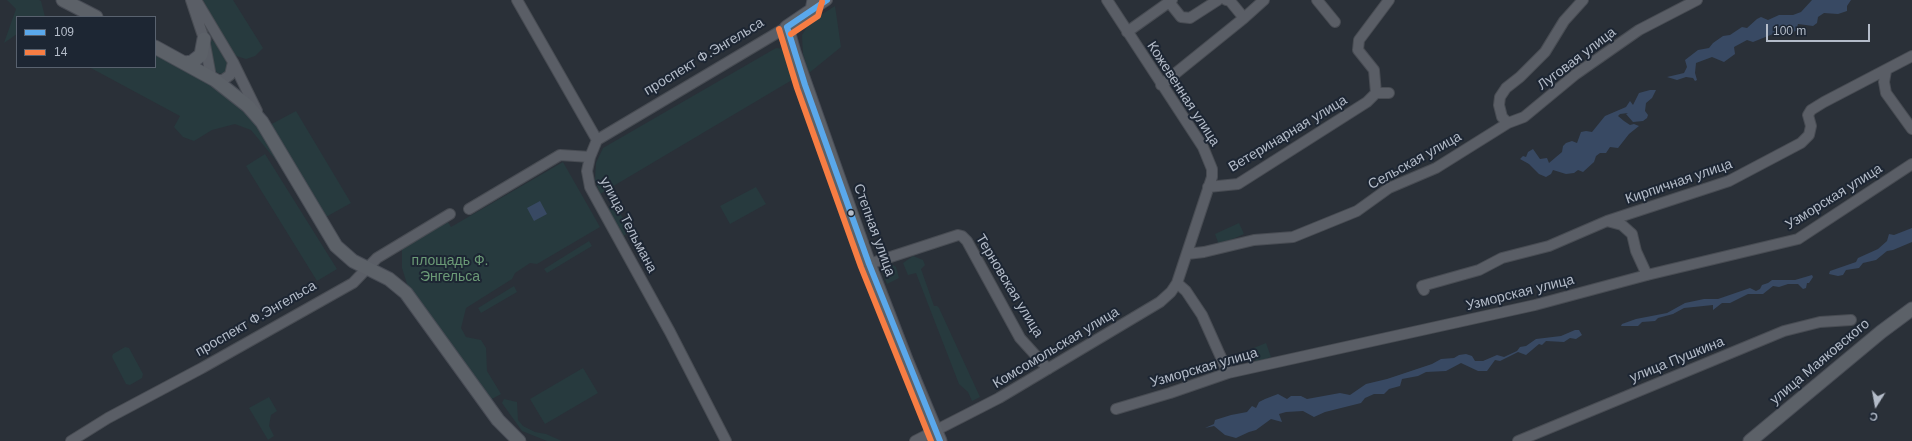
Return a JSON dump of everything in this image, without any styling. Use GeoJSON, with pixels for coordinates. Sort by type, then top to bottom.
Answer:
{"type":"FeatureCollection","features":[{"type":"Feature","properties":{"kind":"main road"},"geometry":{"type":"LineString","coordinates":[[63,0],[94,16]]}},
{"type":"Feature","properties":{"kind":"main road","name":"проспект Ф.Энгельса"},"geometry":{"type":"LineString","coordinates":[[787,27],[801,18],[810,3]]}},
{"type":"Feature","properties":{"kind":"main road","name":"Степная улица"},"geometry":{"type":"LineString","coordinates":[[787,27],[805,85],[870,264],[907,362],[938,436]]}},
{"type":"Feature","properties":{"kind":"main road"},"geometry":{"type":"LineString","coordinates":[[185,63],[192,62],[200,55],[204,39]]}},
{"type":"Feature","properties":{"kind":"main road"},"geometry":{"type":"LineString","coordinates":[[156,48],[213,79],[248,106],[262,122],[336,246],[353,261],[388,278],[406,293],[498,420],[519,441]]}},
{"type":"Feature","properties":{"kind":"main road","name":"улица Маяковского"},"geometry":{"type":"LineString","coordinates":[[1756,439],[1881,332],[1912,309]]}},
{"type":"Feature","properties":{"kind":"main road"},"geometry":{"type":"LineString","coordinates":[[498,420],[503,441]]}},
{"type":"Feature","properties":{"kind":"street"},"geometry":{"type":"LineString","coordinates":[[191,0],[204,39],[213,79],[223,80],[230,75],[233,62]]}},
{"type":"Feature","properties":{"kind":"street"},"geometry":{"type":"LineString","coordinates":[[196,0],[233,62],[262,122]]}},
{"type":"Feature","properties":{"kind":"street"},"geometry":{"type":"LineString","coordinates":[[517,0],[597,140]]}},
{"type":"Feature","properties":{"kind":"street"},"geometry":{"type":"LineString","coordinates":[[810,3],[827,0]]}},
{"type":"Feature","properties":{"kind":"street","name":"Кожевенная улица"},"geometry":{"type":"LineString","coordinates":[[1106,0],[1203,147],[1210,163],[1212,177],[1187,254]]}},
{"type":"Feature","properties":{"kind":"street"},"geometry":{"type":"LineString","coordinates":[[1127,32],[1170,1],[1181,17],[1190,18],[1218,0]]}},
{"type":"Feature","properties":{"kind":"street"},"geometry":{"type":"LineString","coordinates":[[1226,0],[1230,1],[1244,18]]}},
{"type":"Feature","properties":{"kind":"street"},"geometry":{"type":"LineString","coordinates":[[1161,85],[1264,0]]}},
{"type":"Feature","properties":{"kind":"street"},"geometry":{"type":"LineString","coordinates":[[1317,0],[1336,22]]}},
{"type":"Feature","properties":{"kind":"street"},"geometry":{"type":"LineString","coordinates":[[1389,0],[1359,40],[1358,50],[1374,70],[1376,93],[1389,93]]}},
{"type":"Feature","properties":{"kind":"street"},"geometry":{"type":"LineString","coordinates":[[1508,123],[1502,117],[1499,105],[1500,97],[1506,88],[1545,52],[1564,21],[1583,0]]}},
{"type":"Feature","properties":{"kind":"street","name":"Луговая улица"},"geometry":{"type":"LineString","coordinates":[[1475,144],[1508,123],[1524,117],[1576,74],[1639,30],[1698,0]]}},
{"type":"Feature","properties":{"kind":"street","name":"проспект Ф.Энгельса"},"geometry":{"type":"LineString","coordinates":[[597,140],[787,27]]}},
{"type":"Feature","properties":{"kind":"street","name":"Кирпичная улица"},"geometry":{"type":"LineString","coordinates":[[1424,290],[1422,286],[1479,270],[1502,258],[1549,246],[1607,221],[1736,178],[1801,142],[1808,135],[1811,126],[1808,115],[1811,110],[1912,56]]}},
{"type":"Feature","properties":{"kind":"street"},"geometry":{"type":"LineString","coordinates":[[1886,70],[1884,82],[1886,93],[1912,129]]}},
{"type":"Feature","properties":{"kind":"street","name":"Ветеринарная улица"},"geometry":{"type":"LineString","coordinates":[[1208,187],[1238,184],[1367,102],[1376,93]]}},
{"type":"Feature","properties":{"kind":"street","name":"улица Тельмана"},"geometry":{"type":"LineString","coordinates":[[597,140],[590,157],[587,171],[590,187],[666,326],[726,441]]}},
{"type":"Feature","properties":{"kind":"street","name":"Сельская улица"},"geometry":{"type":"LineString","coordinates":[[1187,254],[1204,252],[1254,240],[1293,237],[1357,211],[1389,188],[1436,168],[1475,144]]}},
{"type":"Feature","properties":{"kind":"street"},"geometry":{"type":"LineString","coordinates":[[469,209],[560,155],[590,157]]}},
{"type":"Feature","properties":{"kind":"street","name":"Узморская улица"},"geometry":{"type":"LineString","coordinates":[[1116,409],[1170,393],[1228,372],[1535,305],[1647,275],[1798,239],[1912,164]]}},
{"type":"Feature","properties":{"kind":"street","name":"проспект Ф.Энгельса"},"geometry":{"type":"LineString","coordinates":[[71,441],[108,418],[204,367],[353,282],[365,268],[377,258],[450,214]]}},
{"type":"Feature","properties":{"kind":"street"},"geometry":{"type":"LineString","coordinates":[[1607,221],[1622,225],[1632,234],[1636,251],[1647,275]]}},
{"type":"Feature","properties":{"kind":"street","name":"Терновская улица"},"geometry":{"type":"LineString","coordinates":[[870,264],[958,235],[962,236],[967,241],[1020,338],[1048,369]]}},
{"type":"Feature","properties":{"kind":"street","name":"Комсомольская улица"},"geometry":{"type":"LineString","coordinates":[[915,441],[938,436],[990,403],[1160,302],[1171,292],[1177,283],[1187,254]]}},
{"type":"Feature","properties":{"kind":"street"},"geometry":{"type":"LineString","coordinates":[[1177,283],[1186,291],[1202,315],[1228,372]]}},
{"type":"Feature","properties":{"kind":"street","name":"улица Пушкина"},"geometry":{"type":"LineString","coordinates":[[1518,441],[1784,331],[1820,322],[1851,320]]}},
{"type":"Feature","properties":{"kind":"green space"},"geometry":{"type":"Polygon","coordinates":[[[7,0],[39,0],[41,1],[45,16],[16,16],[16,35],[4,43],[16,9],[7,0]]]}},
{"type":"Feature","properties":{"kind":"green space"},"geometry":{"type":"Polygon","coordinates":[[[203,0],[233,0],[263,48],[255,56],[246,59],[233,55],[203,0]]]}},
{"type":"Feature","properties":{"kind":"green space"},"geometry":{"type":"Polygon","coordinates":[[[835,6],[841,47],[809,73],[803,54],[802,35],[811,21],[835,6]]]}},
{"type":"Feature","properties":{"kind":"green space"},"geometry":{"type":"Polygon","coordinates":[[[212,40],[217,45],[228,64],[227,70],[223,74],[215,71],[208,42],[212,40]]]}},
{"type":"Feature","properties":{"kind":"green space"},"geometry":{"type":"Polygon","coordinates":[[[776,48],[785,49],[790,55],[797,77],[600,194],[595,180],[596,163],[603,148],[776,48]]]}},
{"type":"Feature","properties":{"kind":"green space"},"geometry":{"type":"Polygon","coordinates":[[[156,56],[202,79],[230,97],[257,123],[284,170],[251,130],[235,124],[212,130],[194,141],[183,137],[174,127],[180,116],[91,68],[156,68],[156,56]]]}},
{"type":"Feature","properties":{"kind":"green space"},"geometry":{"type":"Polygon","coordinates":[[[296,111],[351,203],[324,218],[268,126],[296,111]]]}},
{"type":"Feature","properties":{"kind":"green space"},"geometry":{"type":"Polygon","coordinates":[[[265,154],[337,269],[317,281],[246,166],[265,154]]]}},
{"type":"Feature","properties":{"kind":"green space","name":"площадь Ф. Энгельса"},"geometry":{"type":"Polygon","coordinates":[[[563,162],[600,227],[537,264],[530,263],[515,273],[512,279],[466,308],[461,328],[466,337],[481,340],[486,348],[487,371],[501,394],[490,400],[407,284],[402,268],[402,248],[448,222],[451,227],[563,162]]]}},
{"type":"Feature","properties":{"kind":"green space"},"geometry":{"type":"Polygon","coordinates":[[[756,187],[766,204],[730,224],[720,206],[756,187]]]}},
{"type":"Feature","properties":{"kind":"green space"},"geometry":{"type":"Polygon","coordinates":[[[615,205],[631,231],[622,237],[606,209],[615,205]]]}},
{"type":"Feature","properties":{"kind":"green space"},"geometry":{"type":"Polygon","coordinates":[[[1239,223],[1244,234],[1219,245],[1215,234],[1239,223]]]}},
{"type":"Feature","properties":{"kind":"green space"},"geometry":{"type":"Polygon","coordinates":[[[589,241],[592,246],[547,273],[544,269],[589,241]]]}},
{"type":"Feature","properties":{"kind":"green space"},"geometry":{"type":"Polygon","coordinates":[[[913,256],[923,260],[925,265],[921,269],[934,306],[939,308],[980,397],[972,401],[968,392],[959,384],[916,273],[908,275],[903,263],[913,256]]]}},
{"type":"Feature","properties":{"kind":"green space"},"geometry":{"type":"Polygon","coordinates":[[[889,265],[896,267],[899,278],[887,284],[881,269],[889,265]]]}},
{"type":"Feature","properties":{"kind":"green space"},"geometry":{"type":"Polygon","coordinates":[[[514,286],[517,292],[481,313],[478,308],[514,286]]]}},
{"type":"Feature","properties":{"kind":"green space"},"geometry":{"type":"Polygon","coordinates":[[[1266,343],[1271,357],[1256,363],[1251,349],[1266,343]]]}},
{"type":"Feature","properties":{"kind":"green space"},"geometry":{"type":"Polygon","coordinates":[[[125,347],[129,348],[143,374],[142,378],[130,385],[126,384],[112,357],[113,354],[125,347]]]}},
{"type":"Feature","properties":{"kind":"green space"},"geometry":{"type":"Polygon","coordinates":[[[583,368],[598,393],[545,424],[530,399],[583,368]]]}},
{"type":"Feature","properties":{"kind":"green space"},"geometry":{"type":"Polygon","coordinates":[[[269,397],[277,411],[271,415],[269,426],[274,436],[268,440],[249,408],[269,397]]]}},
{"type":"Feature","properties":{"kind":"green space"},"geometry":{"type":"Polygon","coordinates":[[[504,399],[517,402],[518,420],[523,426],[535,432],[546,434],[562,441],[547,441],[522,431],[502,403],[504,399]]]}},
{"type":"Feature","properties":{"kind":"water"},"geometry":{"type":"Polygon","coordinates":[[[1812,0],[1851,0],[1847,6],[1847,11],[1838,14],[1824,13],[1818,17],[1817,23],[1813,26],[1798,24],[1796,31],[1785,34],[1778,32],[1753,42],[1747,40],[1734,47],[1735,54],[1724,62],[1712,57],[1696,63],[1695,73],[1697,80],[1695,81],[1693,78],[1686,77],[1677,80],[1667,77],[1684,73],[1687,67],[1685,60],[1698,50],[1709,48],[1723,36],[1730,35],[1742,27],[1747,28],[1761,17],[1768,20],[1779,15],[1793,15],[1801,12],[1812,0]]]}},
{"type":"Feature","properties":{"kind":"water"},"geometry":{"type":"Polygon","coordinates":[[[1656,90],[1652,98],[1646,103],[1645,111],[1648,115],[1647,118],[1643,121],[1633,122],[1626,114],[1628,113],[1620,114],[1618,116],[1630,125],[1634,124],[1639,126],[1629,134],[1618,148],[1610,147],[1606,153],[1600,153],[1596,156],[1594,162],[1583,172],[1578,170],[1574,173],[1566,174],[1553,170],[1551,174],[1546,177],[1539,174],[1529,164],[1520,159],[1523,156],[1526,157],[1528,152],[1533,149],[1540,159],[1547,158],[1549,163],[1562,152],[1563,146],[1566,143],[1572,141],[1577,143],[1581,132],[1592,132],[1605,116],[1626,107],[1630,101],[1633,105],[1639,93],[1656,90]]]}},
{"type":"Feature","properties":{"kind":"water"},"geometry":{"type":"Polygon","coordinates":[[[540,201],[547,214],[534,221],[527,208],[540,201]]]}},
{"type":"Feature","properties":{"kind":"water"},"geometry":{"type":"Polygon","coordinates":[[[1912,228],[1912,242],[1887,251],[1876,260],[1863,263],[1859,268],[1846,270],[1843,275],[1838,276],[1829,274],[1830,271],[1856,262],[1858,258],[1878,249],[1887,241],[1889,234],[1894,235],[1912,228]]]}},
{"type":"Feature","properties":{"kind":"water"},"geometry":{"type":"Polygon","coordinates":[[[1812,275],[1813,277],[1809,283],[1807,283],[1806,288],[1803,289],[1798,284],[1788,284],[1779,287],[1773,286],[1763,294],[1748,294],[1730,303],[1722,303],[1713,310],[1713,305],[1684,308],[1673,314],[1658,318],[1655,321],[1642,322],[1638,326],[1621,326],[1622,324],[1636,319],[1667,313],[1685,303],[1704,299],[1718,299],[1750,288],[1756,291],[1760,289],[1762,285],[1772,280],[1795,280],[1812,275]]]}},
{"type":"Feature","properties":{"kind":"water"},"geometry":{"type":"Polygon","coordinates":[[[1575,330],[1579,330],[1582,335],[1576,339],[1570,338],[1564,342],[1546,341],[1542,345],[1539,344],[1526,355],[1518,352],[1500,361],[1495,360],[1487,371],[1478,371],[1461,363],[1446,371],[1426,372],[1418,376],[1402,379],[1400,386],[1389,389],[1384,394],[1374,394],[1365,398],[1361,403],[1325,412],[1314,417],[1303,411],[1279,414],[1282,422],[1271,419],[1256,430],[1236,438],[1225,435],[1214,426],[1205,428],[1214,424],[1215,420],[1247,412],[1252,406],[1256,408],[1259,402],[1278,394],[1287,399],[1291,396],[1301,396],[1307,399],[1340,393],[1350,395],[1366,384],[1387,379],[1432,364],[1441,359],[1454,358],[1459,355],[1466,354],[1472,356],[1475,361],[1483,361],[1497,355],[1504,357],[1536,339],[1561,336],[1575,330]]]}},
{"type":"Feature","properties":{"kind":"transit line","name":"109"},"geometry":{"type":"LineString","coordinates":[[787,27],[827,0]]}},
{"type":"Feature","properties":{"kind":"transit line","name":"14"},"geometry":{"type":"LineString","coordinates":[[791,34],[818,16],[822,2]]}},
{"type":"Feature","properties":{"kind":"transit line","name":"109"},"geometry":{"type":"LineString","coordinates":[[787,27],[805,85],[869,264],[940,441]]}},
{"type":"Feature","properties":{"kind":"transit line","name":"14"},"geometry":{"type":"LineString","coordinates":[[779,29],[797,88],[861,267],[931,441]]}}]}
